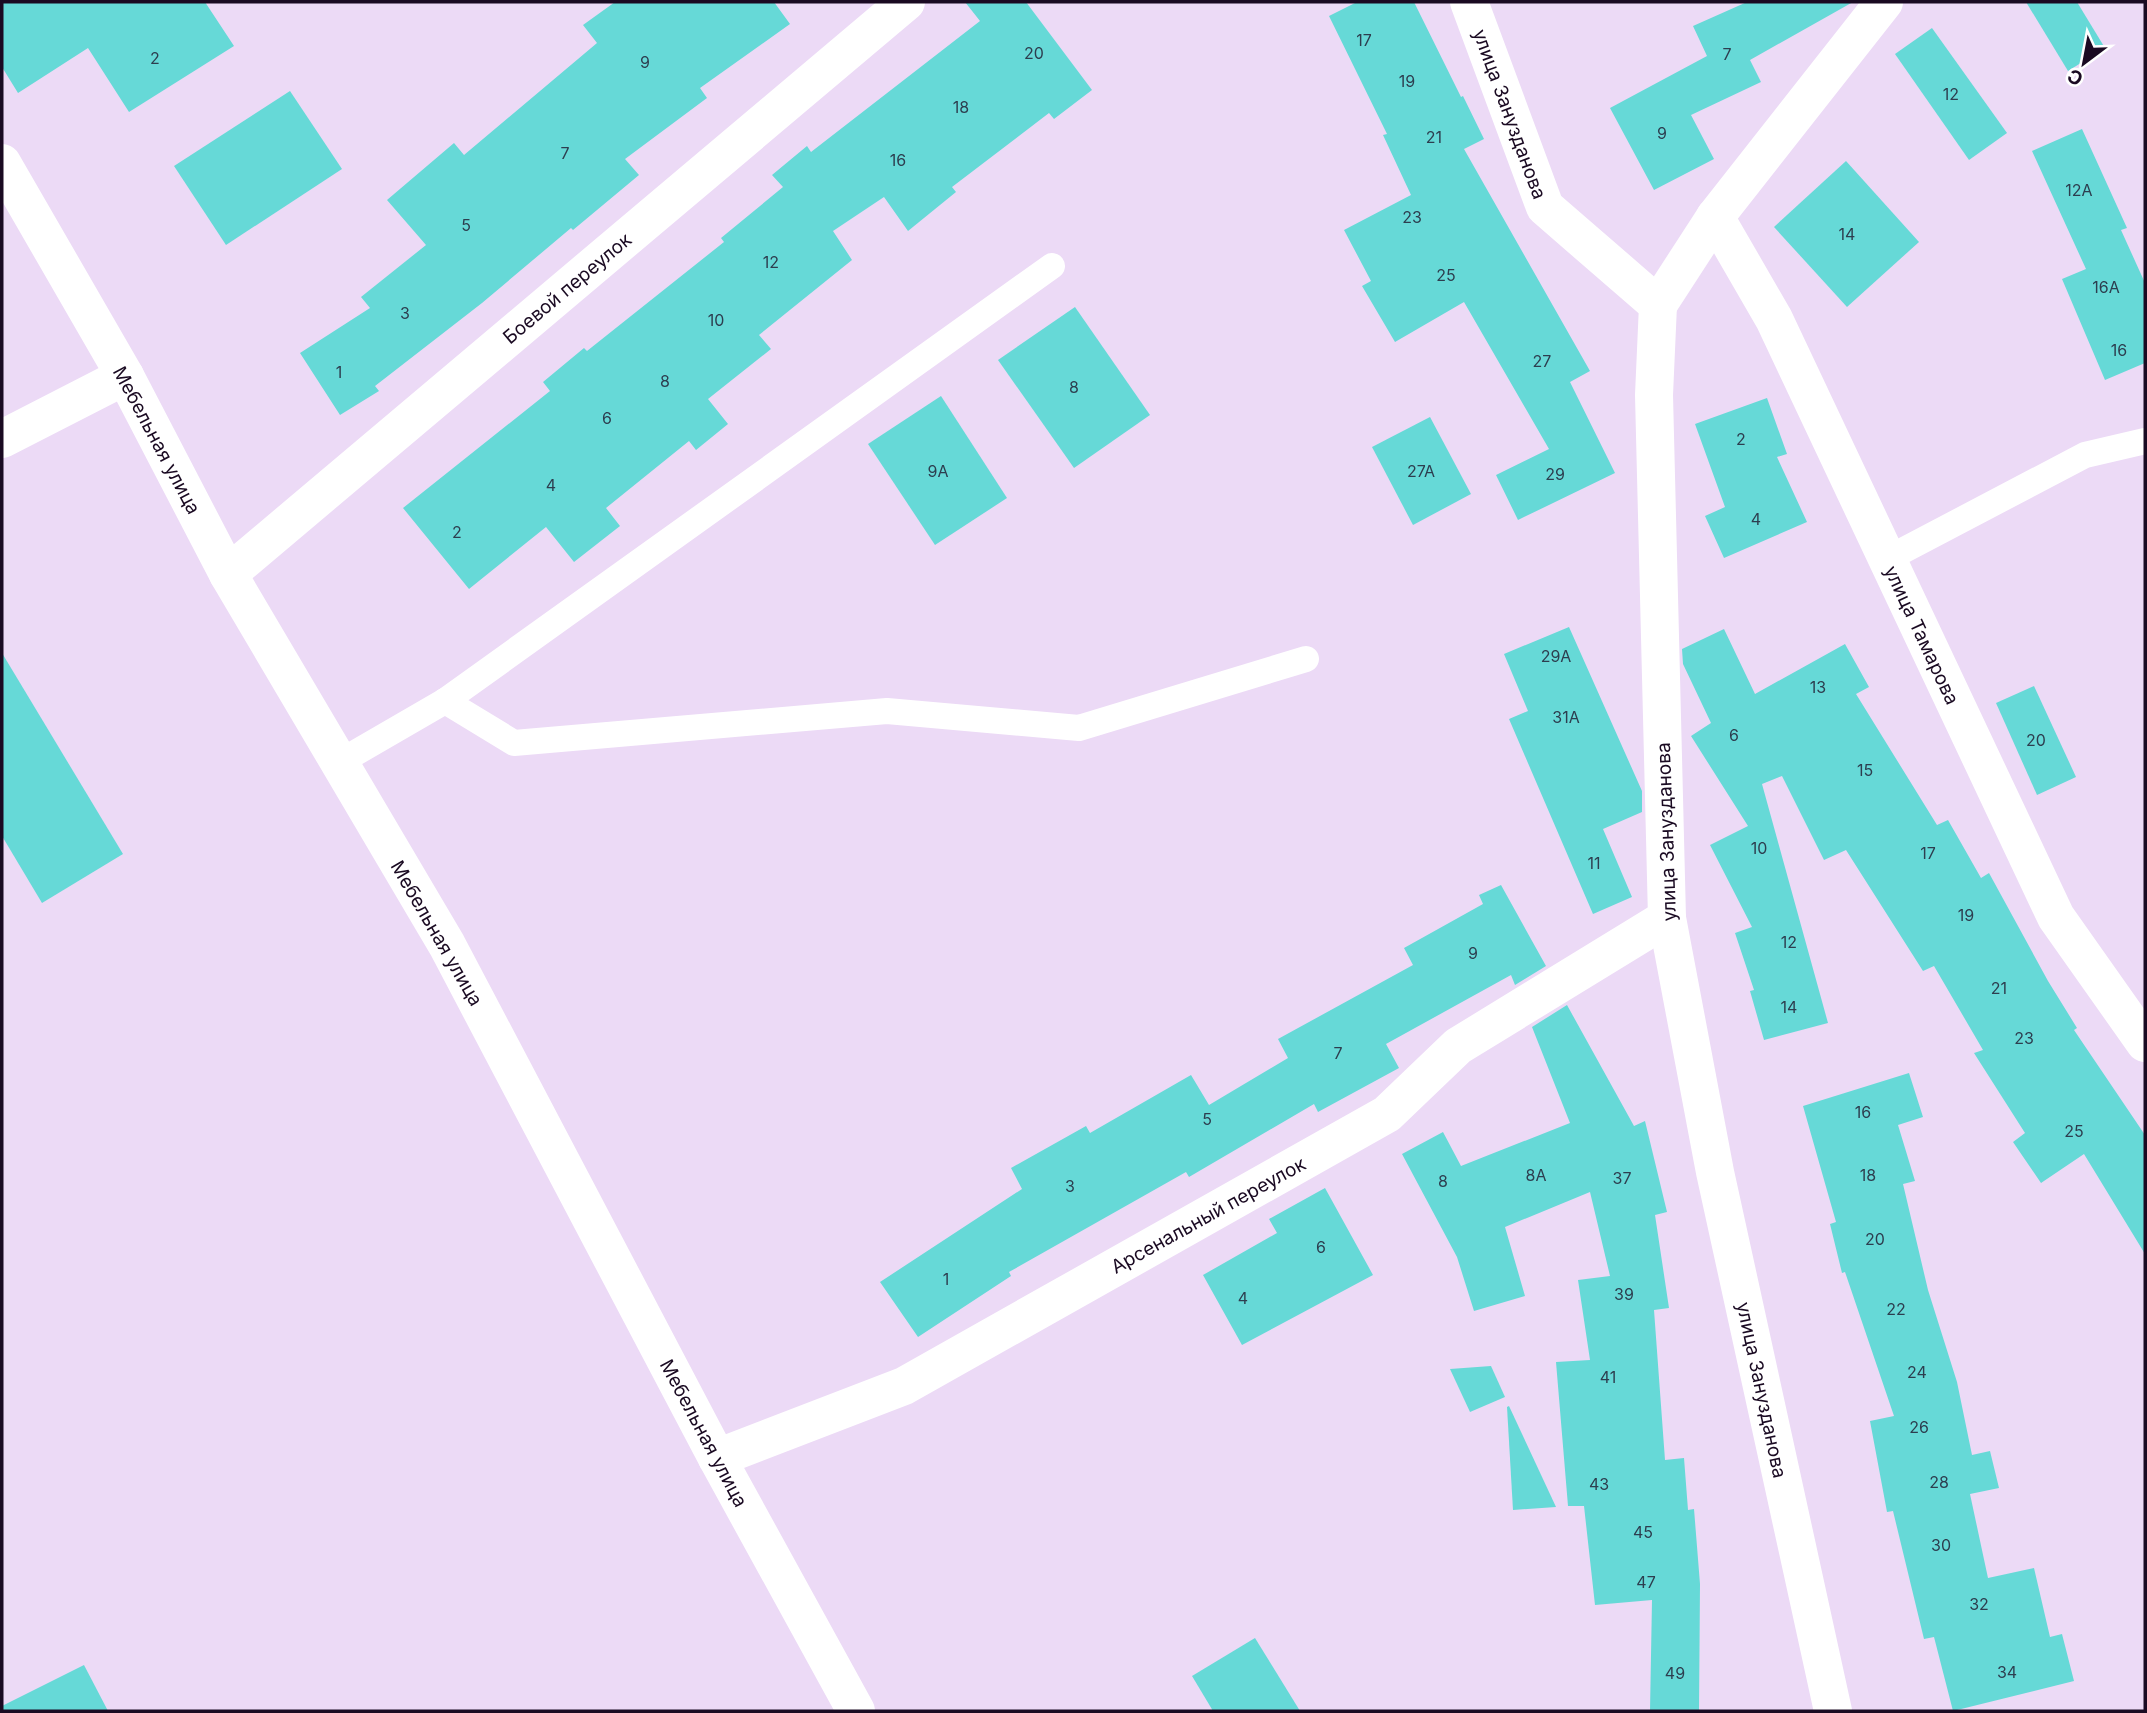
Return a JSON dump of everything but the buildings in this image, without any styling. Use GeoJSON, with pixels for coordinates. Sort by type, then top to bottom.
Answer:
{"type":"FeatureCollection","features":[{"type":"Feature","properties":{"kind":"street","name":"Боевой переулок"},"geometry":{"type":"LineString","coordinates":[[228,574],[906,2]]}},
{"type":"Feature","properties":{"kind":"street","name":"улица Занузданова"},"geometry":{"type":"LineString","coordinates":[[1468,2],[1545,208],[1658,305],[1654,396],[1667,918],[1714,1172],[1833,1711]]}},
{"type":"Feature","properties":{"kind":"street"},"geometry":{"type":"LineString","coordinates":[[1658,305],[1715,216],[1884,2]]}},
{"type":"Feature","properties":{"kind":"street","name":"Мебельная улица"},"geometry":{"type":"LineString","coordinates":[[2,163],[125,376],[228,574],[447,945],[717,1458],[856,1711]]}},
{"type":"Feature","properties":{"kind":"street","name":"улица Тамарова"},"geometry":{"type":"LineString","coordinates":[[1715,216],[1774,319],[2056,917],[2145,1043]]}},
{"type":"Feature","properties":{"kind":"street"},"geometry":{"type":"LineString","coordinates":[[2,439],[125,376]]}},
{"type":"Feature","properties":{"kind":"street","name":"Арсенальный переулок"},"geometry":{"type":"LineString","coordinates":[[717,1458],[904,1386],[1387,1114],[1458,1046],[1667,918]]}},
{"type":"Feature","properties":{"kind":"lane"},"geometry":{"type":"LineString","coordinates":[[338,763],[445,701],[1052,266]]}},
{"type":"Feature","properties":{"kind":"lane"},"geometry":{"type":"LineString","coordinates":[[1887,559],[2085,455],[2145,441]]}},
{"type":"Feature","properties":{"kind":"lane"},"geometry":{"type":"LineString","coordinates":[[445,701],[514,743],[887,711],[1079,728],[1306,659]]}}]}
